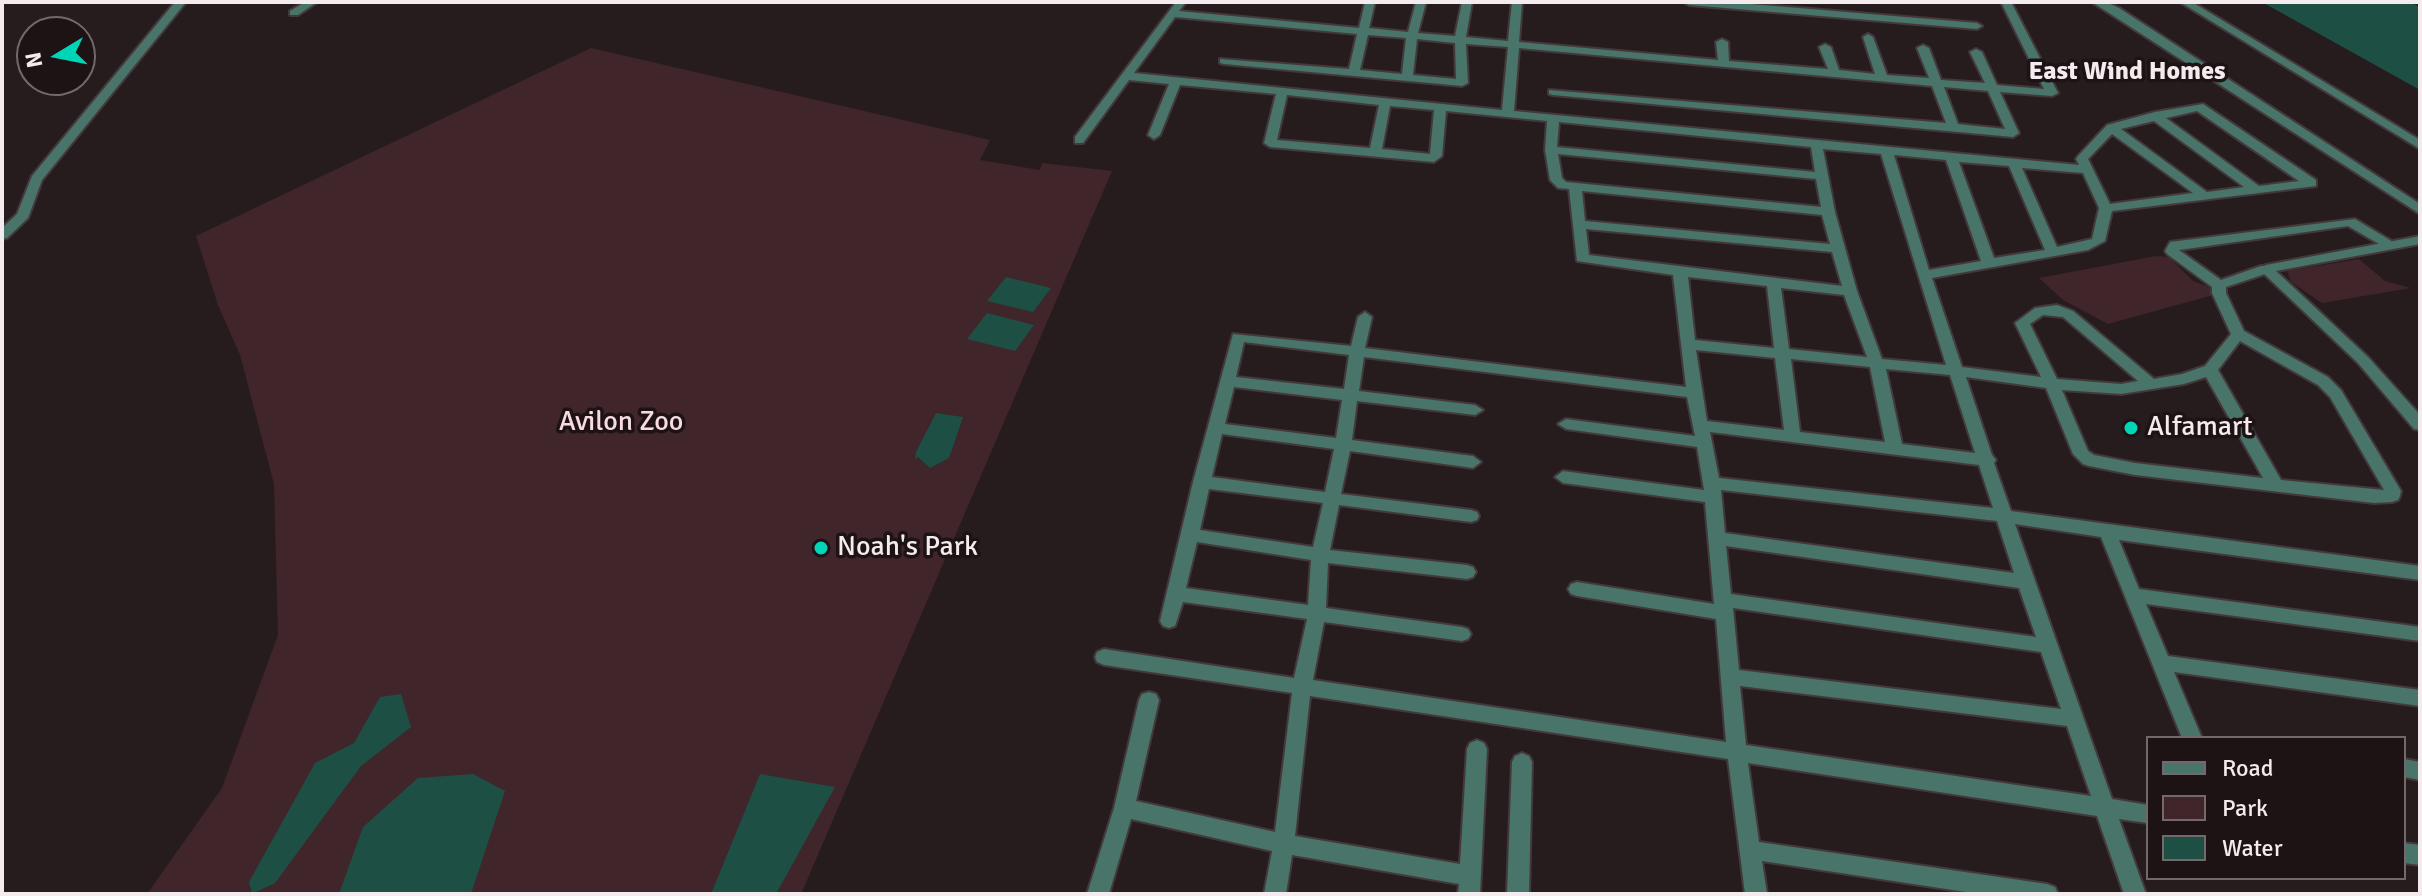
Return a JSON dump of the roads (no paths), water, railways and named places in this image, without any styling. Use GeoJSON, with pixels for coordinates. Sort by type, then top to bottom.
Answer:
{"type":"FeatureCollection","features":[{"type":"Feature","properties":{"kind":"street"},"geometry":{"type":"LineString","coordinates":[[2,235],[23,215],[36,179],[181,2]]}},
{"type":"Feature","properties":{"kind":"street"},"geometry":{"type":"LineString","coordinates":[[294,13],[312,2]]}},
{"type":"Feature","properties":{"kind":"street"},"geometry":{"type":"LineString","coordinates":[[1079,140],[1181,2]]}},
{"type":"Feature","properties":{"kind":"street"},"geometry":{"type":"LineString","coordinates":[[1354,73],[1370,2]]}},
{"type":"Feature","properties":{"kind":"street"},"geometry":{"type":"LineString","coordinates":[[1407,78],[1412,36],[1421,2]]}},
{"type":"Feature","properties":{"kind":"street"},"geometry":{"type":"LineString","coordinates":[[1224,61],[1462,83],[1460,40],[1467,2]]}},
{"type":"Feature","properties":{"kind":"street"},"geometry":{"type":"LineString","coordinates":[[1508,113],[1517,2]]}},
{"type":"Feature","properties":{"kind":"street"},"geometry":{"type":"LineString","coordinates":[[1689,2],[1812,7],[1862,16],[1977,26]]}},
{"type":"Feature","properties":{"kind":"street"},"geometry":{"type":"LineString","coordinates":[[1857,2],[1862,16]]}},
{"type":"Feature","properties":{"kind":"street"},"geometry":{"type":"LineString","coordinates":[[1898,2],[1908,21]]}},
{"type":"Feature","properties":{"kind":"street"},"geometry":{"type":"LineString","coordinates":[[1172,14],[2052,93],[2006,2]]}},
{"type":"Feature","properties":{"kind":"street"},"geometry":{"type":"LineString","coordinates":[[2097,2],[2115,10],[2420,210]]}},
{"type":"Feature","properties":{"kind":"street"},"geometry":{"type":"LineString","coordinates":[[2185,2],[2420,145]]}},
{"type":"Feature","properties":{"kind":"street"},"geometry":{"type":"LineString","coordinates":[[1868,37],[1882,78]]}},
{"type":"Feature","properties":{"kind":"street"},"geometry":{"type":"LineString","coordinates":[[1722,42],[1724,64]]}},
{"type":"Feature","properties":{"kind":"street"},"geometry":{"type":"LineString","coordinates":[[1825,47],[1835,74]]}},
{"type":"Feature","properties":{"kind":"street"},"geometry":{"type":"LineString","coordinates":[[1923,48],[1954,129]]}},
{"type":"Feature","properties":{"kind":"street"},"geometry":{"type":"LineString","coordinates":[[1553,92],[2013,133],[1976,52]]}},
{"type":"Feature","properties":{"kind":"street"},"geometry":{"type":"LineString","coordinates":[[1125,76],[2087,170]]}},
{"type":"Feature","properties":{"kind":"street"},"geometry":{"type":"LineString","coordinates":[[1154,135],[1175,82]]}},
{"type":"Feature","properties":{"kind":"street"},"geometry":{"type":"LineString","coordinates":[[1282,93],[1269,142],[1436,157],[1440,107]]}},
{"type":"Feature","properties":{"kind":"street"},"geometry":{"type":"LineString","coordinates":[[1375,152],[1385,102]]}},
{"type":"Feature","properties":{"kind":"street"},"geometry":{"type":"LineString","coordinates":[[1924,275],[2053,253],[2098,241],[2106,208],[2082,159],[2111,128],[2155,116],[2199,107],[2311,183],[2106,208]]}},
{"type":"Feature","properties":{"kind":"street"},"geometry":{"type":"LineString","coordinates":[[2155,116],[2255,189]]}},
{"type":"Feature","properties":{"kind":"street"},"geometry":{"type":"LineString","coordinates":[[1553,118],[1551,150],[1556,180],[1575,187],[1828,212]]}},
{"type":"Feature","properties":{"kind":"street"},"geometry":{"type":"LineString","coordinates":[[2111,128],[2205,196]]}},
{"type":"Feature","properties":{"kind":"street"},"geometry":{"type":"LineString","coordinates":[[1816,142],[1828,212],[1850,291],[1877,364],[1894,446]]}},
{"type":"Feature","properties":{"kind":"street"},"geometry":{"type":"LineString","coordinates":[[1551,150],[1820,176]]}},
{"type":"Feature","properties":{"kind":"street"},"geometry":{"type":"LineString","coordinates":[[1886,151],[2026,582],[2135,894]]}},
{"type":"Feature","properties":{"kind":"street"},"geometry":{"type":"LineString","coordinates":[[1951,157],[1989,263]]}},
{"type":"Feature","properties":{"kind":"street"},"geometry":{"type":"LineString","coordinates":[[2014,163],[2053,253]]}},
{"type":"Feature","properties":{"kind":"street"},"geometry":{"type":"LineString","coordinates":[[1575,187],[1580,256],[1584,260],[1850,291]]}},
{"type":"Feature","properties":{"kind":"street"},"geometry":{"type":"LineString","coordinates":[[2219,285],[2172,251],[2175,245],[2350,222],[2391,245]]}},
{"type":"Feature","properties":{"kind":"street"},"geometry":{"type":"LineString","coordinates":[[1579,224],[1839,249]]}},
{"type":"Feature","properties":{"kind":"street"},"geometry":{"type":"LineString","coordinates":[[2219,285],[2266,269],[2420,240]]}},
{"type":"Feature","properties":{"kind":"street"},"geometry":{"type":"LineString","coordinates":[[2266,269],[2363,360],[2420,425]]}},
{"type":"Feature","properties":{"kind":"street"},"geometry":{"type":"LineString","coordinates":[[1680,272],[1694,393],[1712,490],[1737,752],[1756,894]]}},
{"type":"Feature","properties":{"kind":"street"},"geometry":{"type":"LineString","coordinates":[[1773,280],[1793,436]]}},
{"type":"Feature","properties":{"kind":"street"},"geometry":{"type":"LineString","coordinates":[[2152,385],[2068,314],[2057,310],[2040,311],[2022,323],[2081,454],[2089,460],[2120,467],[2374,497],[2392,496],[2393,491],[2336,394],[2323,381],[2238,334],[2219,293],[2219,285]]}},
{"type":"Feature","properties":{"kind":"street"},"geometry":{"type":"LineString","coordinates":[[1275,894],[1284,844],[1302,686],[1317,613],[1320,555],[1365,317]]}},
{"type":"Feature","properties":{"kind":"street"},"geometry":{"type":"LineString","coordinates":[[1689,344],[2121,389],[2184,379],[2210,370],[2238,334]]}},
{"type":"Feature","properties":{"kind":"street"},"geometry":{"type":"LineString","coordinates":[[1169,621],[1238,337],[1694,393]]}},
{"type":"Feature","properties":{"kind":"street"},"geometry":{"type":"LineString","coordinates":[[2210,370],[2274,483]]}},
{"type":"Feature","properties":{"kind":"street"},"geometry":{"type":"LineString","coordinates":[[1228,381],[1475,410]]}},
{"type":"Feature","properties":{"kind":"street"},"geometry":{"type":"LineString","coordinates":[[1566,424],[1703,434],[1793,436],[1894,446],[1988,460]]}},
{"type":"Feature","properties":{"kind":"street"},"geometry":{"type":"LineString","coordinates":[[1216,428],[1473,462]]}},
{"type":"Feature","properties":{"kind":"street"},"geometry":{"type":"LineString","coordinates":[[1563,477],[2005,516],[2420,573]]}},
{"type":"Feature","properties":{"kind":"street"},"geometry":{"type":"LineString","coordinates":[[1201,482],[1331,501],[1471,516]]}},
{"type":"Feature","properties":{"kind":"street"},"geometry":{"type":"LineString","coordinates":[[2107,532],[2191,736]]}},
{"type":"Feature","properties":{"kind":"street"},"geometry":{"type":"LineString","coordinates":[[1190,535],[1320,555],[1467,572]]}},
{"type":"Feature","properties":{"kind":"street"},"geometry":{"type":"LineString","coordinates":[[1717,538],[2026,582]]}},
{"type":"Feature","properties":{"kind":"street"},"geometry":{"type":"LineString","coordinates":[[1577,589],[2050,646]]}},
{"type":"Feature","properties":{"kind":"street"},"geometry":{"type":"LineString","coordinates":[[1176,594],[1462,634]]}},
{"type":"Feature","properties":{"kind":"street"},"geometry":{"type":"LineString","coordinates":[[2133,595],[2420,634]]}},
{"type":"Feature","properties":{"kind":"street"},"geometry":{"type":"LineString","coordinates":[[1104,657],[2146,814]]}},
{"type":"Feature","properties":{"kind":"street"},"geometry":{"type":"LineString","coordinates":[[2161,663],[2420,698]]}},
{"type":"Feature","properties":{"kind":"street"},"geometry":{"type":"LineString","coordinates":[[1730,677],[2075,719]]}},
{"type":"Feature","properties":{"kind":"street"},"geometry":{"type":"LineString","coordinates":[[1098,894],[1124,808],[1149,700]]}},
{"type":"Feature","properties":{"kind":"street"},"geometry":{"type":"LineString","coordinates":[[1124,808],[1470,885],[1477,749]]}},
{"type":"Feature","properties":{"kind":"street"},"geometry":{"type":"LineString","coordinates":[[1518,894],[1522,762]]}},
{"type":"Feature","properties":{"kind":"street"},"geometry":{"type":"LineString","coordinates":[[1750,850],[2047,894]]}},
{"type":"Feature","properties":{"kind":"water"},"geometry":{"type":"Polygon","coordinates":[[[2262,2],[2410,2],[2420,7],[2420,90],[2262,2]]]}},
{"type":"Feature","properties":{"kind":"water"},"geometry":{"type":"Polygon","coordinates":[[[1006,277],[1051,288],[1033,312],[987,301],[1006,277]]]}},
{"type":"Feature","properties":{"kind":"water"},"geometry":{"type":"Polygon","coordinates":[[[987,313],[1034,325],[1015,351],[967,339],[987,313]]]}},
{"type":"Feature","properties":{"kind":"water"},"geometry":{"type":"Polygon","coordinates":[[[936,413],[963,417],[949,458],[930,468],[918,457],[915,459],[936,413]]]}},
{"type":"Feature","properties":{"kind":"water"},"geometry":{"type":"Polygon","coordinates":[[[401,694],[411,727],[361,766],[275,883],[252,894],[249,882],[315,763],[354,743],[380,697],[401,694]]]}},
{"type":"Feature","properties":{"kind":"water"},"geometry":{"type":"Polygon","coordinates":[[[473,774],[505,791],[471,894],[339,894],[363,827],[418,778],[473,774]]]}},
{"type":"Feature","properties":{"kind":"water"},"geometry":{"type":"Polygon","coordinates":[[[760,774],[835,787],[776,894],[711,894],[760,774]]]}},
{"type":"Feature","properties":{"kind":"place","name":"Alfamart"},"geometry":{"type":"Point","coordinates":[2131,428]}},
{"type":"Feature","properties":{"kind":"place","name":"Noah's Park"},"geometry":{"type":"Point","coordinates":[821,548]}},
{"type":"Feature","properties":{"kind":"district","name":"East Wind Homes"},"geometry":{"type":"Point","coordinates":[2127,72]}},
{"type":"Feature","properties":{"kind":"park label","name":"Avilon Zoo"},"geometry":{"type":"Point","coordinates":[621,423]}}]}
